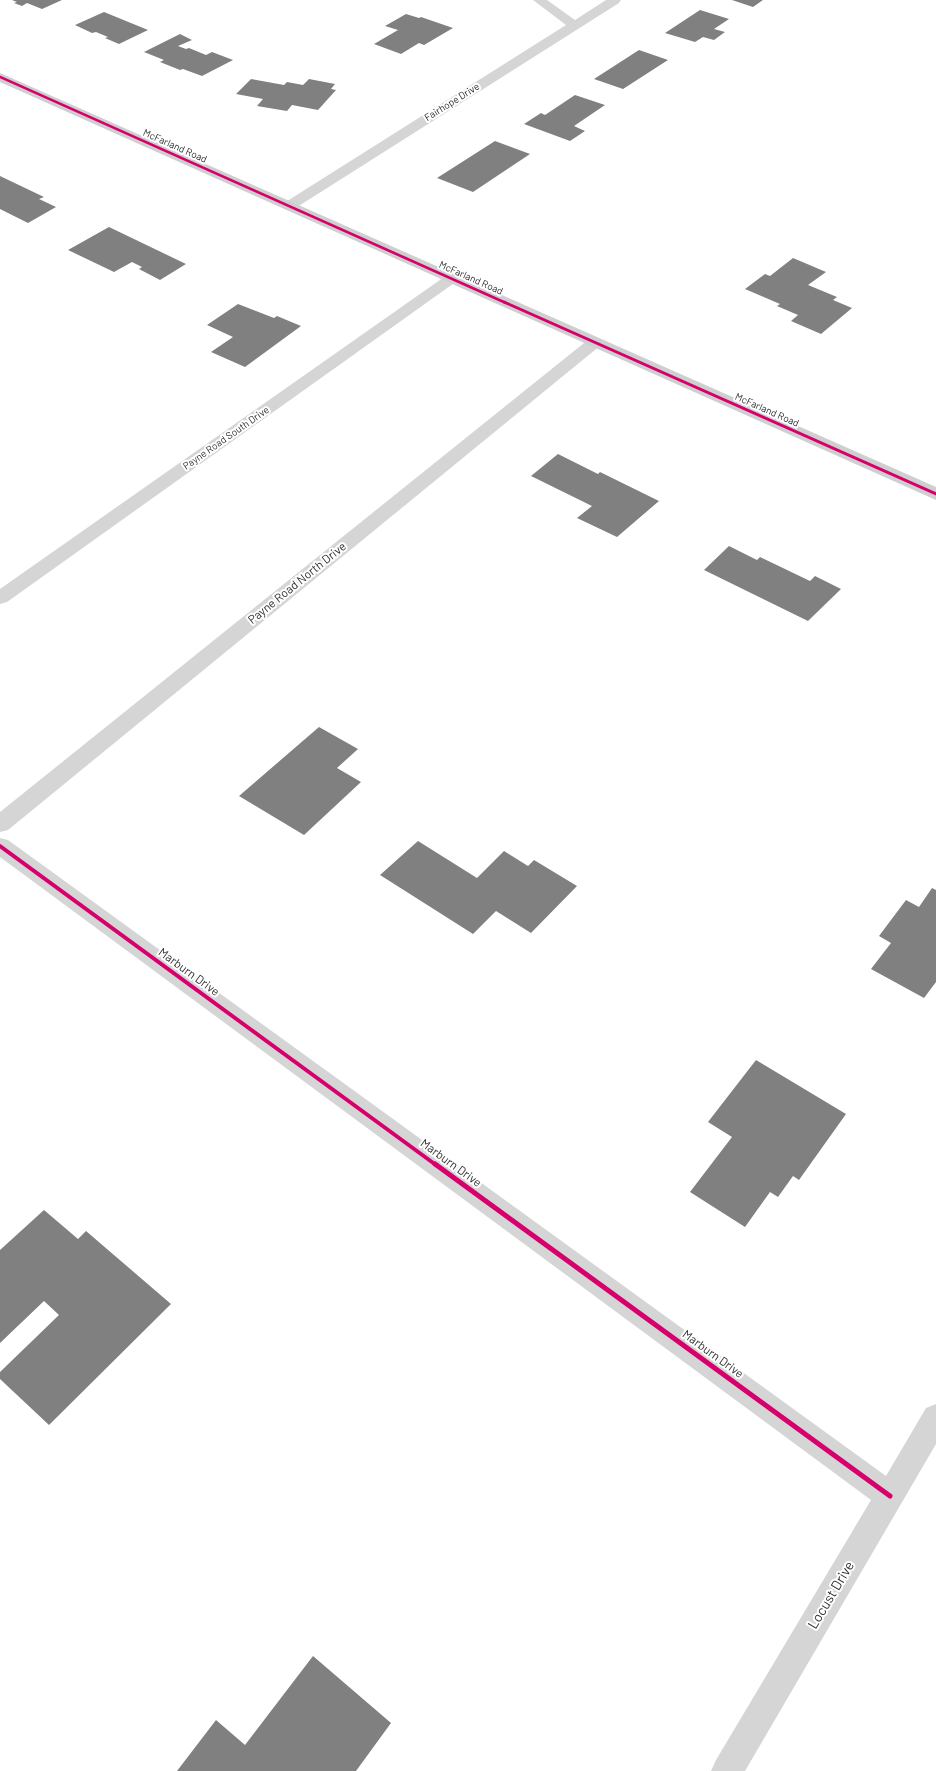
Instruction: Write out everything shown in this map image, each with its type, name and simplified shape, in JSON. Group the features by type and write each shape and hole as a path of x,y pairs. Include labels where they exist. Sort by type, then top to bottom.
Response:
{"street":[{"path":"539,0 574,25"},
{"name":"Fairhope Drive","path":"289,206 615,0"},
{"name":"McFarland Road","path":"0,77 936,494"},
{"name":"Payne Road South Drive","path":"0,598 452,278"},
{"name":"Payne Road North Drive","path":"0,824 595,342"},
{"name":"Marburn Drive","path":"0,846 890,1496"},
{"name":"Locust Drive","path":"727,1771 936,1418"}],"building":[{"path":"12,0 62,0 42,9 27,3 22,6 14,3 17,2"},
{"path":"732,0 763,0 753,7"},
{"path":"700,10 729,19 714,29 725,32 714,40 703,37 695,42 665,33"},
{"path":"104,12 148,30 119,44 105,38 108,37 96,32 92,33 75,25"},
{"path":"406,14 419,18 421,17 453,28 424,45 419,43 401,54 374,44 398,30 385,26"},
{"path":"180,34 192,40 178,46 186,49 189,48 206,55 212,52 233,60 202,76 183,69 180,70 160,62 164,60 144,52"},
{"path":"639,50 668,60 623,89 594,79"},
{"path":"251,79 284,85 287,82 303,85 309,79 335,84 331,89 336,90 318,110 292,105 287,111 257,106 263,99 236,94"},
{"path":"575,95 605,105 574,126 585,131 570,141 524,124 541,113 545,115"},
{"path":"495,141 530,154 473,192 437,178"},
{"path":"0,176 44,197 39,199 56,207 28,223 0,209"},
{"path":"109,227 186,264 160,280 139,269 142,267 132,262 114,272 68,250"},
{"path":"793,258 826,272 808,285 837,297 833,300 852,308 821,334 791,321 798,315 777,306 780,304 745,289 765,274 770,276"},
{"path":"238,304 274,318 277,316 301,326 245,367 211,352 233,337 207,325"},
{"path":"558,454 598,474 600,472 659,501 617,537 577,518 592,506 531,476"},
{"path":"729,546 757,560 760,557 810,581 815,576 841,589 808,621 704,570"},
{"path":"319,727 358,749 337,768 361,782 304,835 239,796"},
{"path":"418,841 477,878 504,851 528,866 534,860 577,886 531,933 496,911 473,934 380,875"},
{"path":"932,888 936,890 936,982 924,998 871,969 891,943 879,936 906,900 919,907"},
{"path":"756,1060 846,1114 799,1180 793,1176 778,1197 770,1192 745,1227 690,1192 732,1137 708,1122"},
{"path":"44,1210 78,1239 86,1231 171,1304 49,1425 0,1379 0,1372 59,1315 44,1301 0,1343 0,1250"},
{"path":"313,1656 391,1723 356,1771 177,1771 216,1720 245,1745"}],"cycle path":[{"path":"0,77 936,494"},
{"path":"0,846 890,1496"}]}
